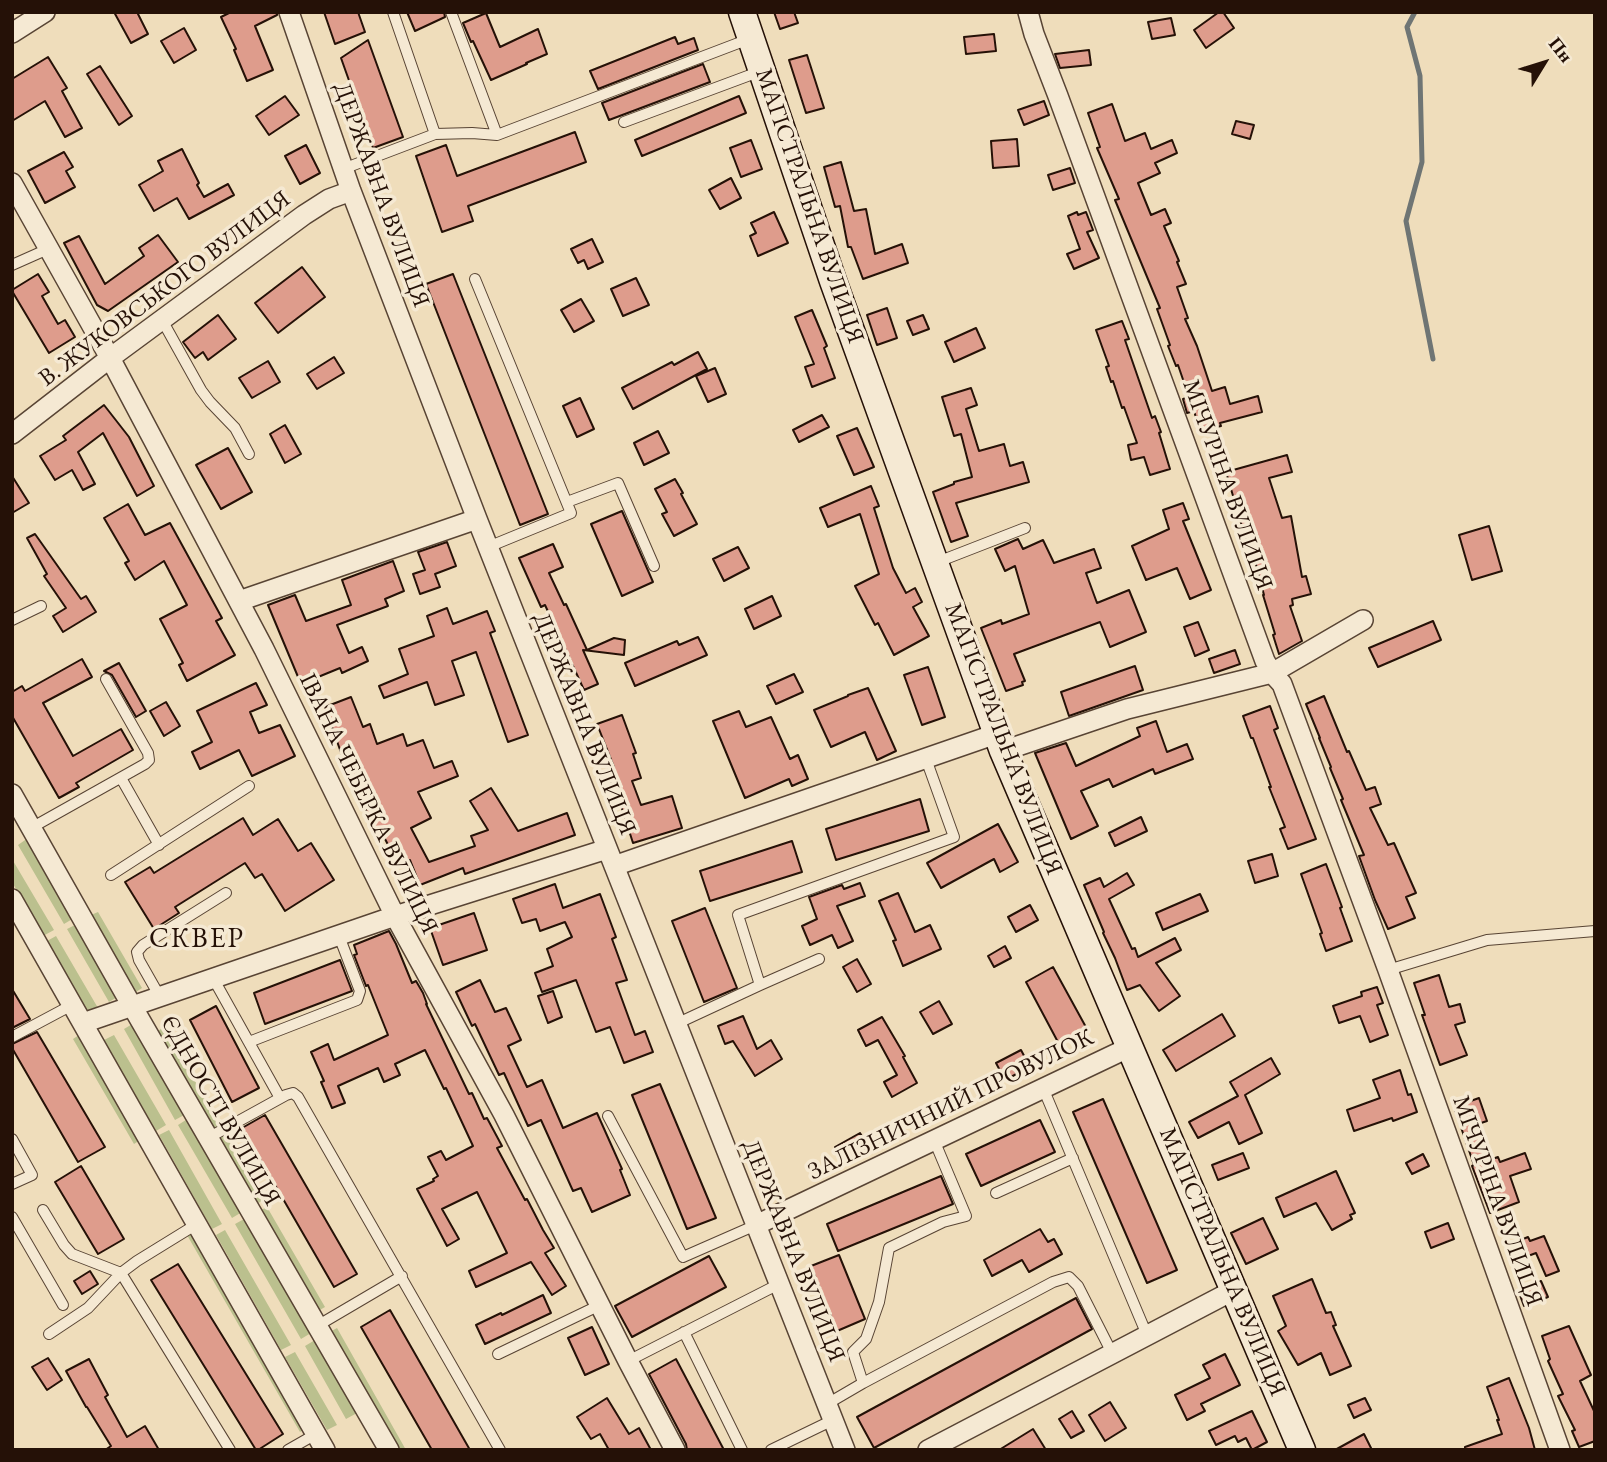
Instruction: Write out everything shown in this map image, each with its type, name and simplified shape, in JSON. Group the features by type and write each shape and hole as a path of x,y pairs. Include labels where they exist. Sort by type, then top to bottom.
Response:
{"main road":[{"name":"МАГІСТРАЛЬНА ВУЛИЦЯ","path":"742,12 833,281 1000,742 1302,1450"}],"street":[{"path":"12,33 45,12"},
{"name":"ДЕРЖАВНА ВУЛИЦЯ","path":"289,12 351,191 477,519 845,1450"},
{"name":"МІЧУРІНА ВУЛИЦЯ","path":"1028,12 1260,648 1272,673 1282,684 1388,970 1560,1450"},
{"name":"ІВАНА ЧЕБЕРКА ВУЛИЦЯ","path":"12,183 110,358 239,601 395,916 504,1115 674,1450"},
{"name":"В. ЖУКОВСЬКОГО ВУЛИЦЯ","path":"12,433 321,204 351,191"},
{"path":"239,601 477,519"},
{"path":"83,1023 395,916 611,857 926,758 1000,742 1272,673 1363,621"},
{"name":"ЄДНОСТІ ВУЛИЦЯ","path":"12,794 389,1450"},
{"path":"12,899 321,1442"},
{"name":"ЗАЛІЗНИЧНИЙ ПРОВУЛОК","path":"756,1225 1129,1047"},
{"path":"928,1450 1234,1290"}],"lane":[{"path":"393,12 435,134"},
{"path":"451,12 496,135"},
{"path":"343,169 435,134 496,135 751,38"},
{"path":"624,122 762,71"},
{"path":"12,265 48,249"},
{"path":"475,279 571,513 488,547"},
{"path":"162,320 201,390 235,428 249,454"},
{"path":"566,502 618,483 654,566"},
{"path":"935,564 1025,528"},
{"path":"12,620 41,606"},
{"path":"32,828 149,760 106,678"},
{"path":"760,985 738,915 954,838 926,758"},
{"path":"121,778 159,845"},
{"path":"111,875 249,786"},
{"path":"160,997 139,960 137,951 226,893"},
{"path":"1388,970 1487,940 1595,931"},
{"path":"249,1042 357,1000 360,990 338,936"},
{"path":"676,1024 819,959"},
{"path":"214,978 280,1098"},
{"path":"12,1037 72,1005"},
{"path":"1043,1088 1147,1335"},
{"path":"208,1138 280,1098 293,1093 300,1100 500,1450"},
{"path":"608,1116 682,1257 756,1225"},
{"path":"12,1139 32,1175 12,1184"},
{"path":"863,1383 853,1352 866,1339 875,1315 889,1248 943,1222 967,1216 934,1140"},
{"path":"996,1193 1073,1158"},
{"path":"43,1210 72,1254 121,1273 230,1450"},
{"path":"12,1217 64,1305"},
{"path":"48,1334 88,1308 136,1261 197,1224"},
{"path":"317,1326 401,1276"},
{"path":"771,1450 830,1412 863,1383 1053,1282 1069,1277 1079,1286 1112,1353"},
{"path":"628,1361 779,1284"},
{"path":"498,1354 600,1305"},
{"path":"684,1332 742,1450"},
{"path":"288,1450 321,1442"}],"green space":[{"path":"28,838 74,918 64,924 18,845"},
{"path":"12,859 54,930 43,936 12,882"},
{"path":"98,912 142,988 136,992 91,915"},
{"path":"77,924 119,996 109,1002 67,929"},
{"path":"56,936 98,1008 88,1013 47,941"},
{"path":"134,1023 186,1114 175,1120 124,1029"},
{"path":"164,1027 263,1200 257,1204 158,1031"},
{"path":"79,1035 140,1140 134,1144 73,1039"},
{"path":"114,1035 166,1125 156,1131 104,1040"},
{"path":"189,1118 242,1212 232,1218 178,1125"},
{"path":"169,1130 222,1224 212,1229 159,1135"},
{"path":"267,1207 325,1307 318,1311 261,1210"},
{"path":"246,1218 311,1333 301,1339 235,1224"},
{"path":"225,1230 291,1345 281,1350 216,1235"},
{"path":"193,1232 306,1428 300,1432 187,1235"},
{"path":"337,1328 406,1450 398,1450 330,1332"},
{"path":"315,1340 357,1413 346,1419 305,1346"},
{"path":"295,1352 337,1425 327,1430 285,1357"}],"building":[{"path":"114,12 137,12 148,34 131,43"},
{"path":"231,12 277,12 277,15 255,26 273,70 247,81 221,17"},
{"path":"324,12 358,12 365,32 335,44"},
{"path":"407,12 444,12 445,17 415,31"},
{"path":"774,12 794,12 798,23 780,29"},
{"path":"1219,12 1223,12 1234,28 1206,48 1194,30"},
{"path":"486,13 500,47 538,29 547,54 491,80 463,23"},
{"path":"1171,18 1175,35 1152,39 1148,22"},
{"path":"184,28 196,50 174,63 161,41"},
{"path":"994,34 996,51 966,54 964,37"},
{"path":"675,37 678,44 694,38 698,50 598,89 590,71"},
{"path":"368,40 403,137 373,148 341,58"},
{"path":"1089,50 1091,65 1060,68 1055,54"},
{"path":"807,55 824,108 806,113 789,60"},
{"path":"48,57 67,88 62,91 82,128 65,137 45,101 12,121 12,79"},
{"path":"703,64 710,82 609,120 602,103"},
{"path":"100,66 132,116 119,125 87,74"},
{"path":"285,96 299,115 269,135 256,116"},
{"path":"739,96 746,113 642,156 635,140"},
{"path":"1044,101 1049,115 1024,125 1018,110"},
{"path":"1112,104 1125,141 1145,133 1151,149 1172,140 1177,153 1155,163 1160,173 1138,183 1151,215 1165,209 1171,223 1164,226 1186,284 1177,287 1188,318 1185,319 1212,391 1225,387 1230,404 1258,396 1262,412 1200,431 1194,411 1187,413 1183,399 1189,397 1168,346 1170,345 1157,309 1160,308 1115,200 1119,199 1097,148 1100,147 1088,113"},
{"path":"1236,121 1254,125 1250,139 1232,134"},
{"path":"575,132 586,162 468,206 473,221 442,232 416,156 446,145 457,176"},
{"path":"1017,139 1019,166 993,168 991,141"},
{"path":"751,140 762,169 741,177 730,148"},
{"path":"306,145 320,173 300,184 285,156"},
{"path":"182,149 204,197 228,184 234,195 189,219 177,198 154,211 139,185 163,171 158,161"},
{"path":"64,152 73,167 66,171 75,187 45,203 28,171"},
{"path":"841,162 854,211 866,209 875,254 902,244 908,263 863,279 851,247 848,247 840,206 835,207 824,167"},
{"path":"1070,168 1075,183 1053,190 1048,175"},
{"path":"731,178 741,198 720,209 709,190"},
{"path":"774,212 788,243 758,256 750,236 756,233 751,223"},
{"path":"1077,212 1078,215 1086,212 1093,230 1087,232 1099,258 1074,269 1067,254 1080,249 1068,216"},
{"path":"158,235 178,262 108,311 97,305 64,243 79,236 105,284 144,256 139,248"},
{"path":"592,239 603,262 588,269 584,260 578,263 571,249"},
{"path":"302,267 325,297 278,333 255,303"},
{"path":"38,274 49,292 42,296 58,324 65,320 75,337 49,353 12,291"},
{"path":"453,274 548,514 520,525 426,284"},
{"path":"636,278 649,305 623,316 611,289"},
{"path":"581,299 594,321 574,332 561,310"},
{"path":"887,308 897,338 877,345 867,315"},
{"path":"812,310 827,346 824,348 835,378 812,387 805,367 814,364 795,317"},
{"path":"218,315 236,339 208,360 203,352 195,358 183,342"},
{"path":"923,315 929,329 913,335 907,321"},
{"path":"1122,321 1129,339 1125,340 1152,418 1155,416 1161,432 1159,433 1170,469 1150,475 1144,457 1131,460 1128,445 1137,443 1113,381 1111,382 1106,367 1109,366 1096,330"},
{"path":"976,328 985,348 954,362 945,342"},
{"path":"698,352 707,369 633,409 622,388"},
{"path":"334,357 344,373 317,389 307,374"},
{"path":"268,361 280,382 252,398 239,378"},
{"path":"715,368 726,394 708,402 696,376"},
{"path":"971,388 977,405 966,409 979,451 1004,444 1010,466 1023,462 1029,482 956,503 968,536 951,542 933,492 972,477 961,434 954,436 942,397"},
{"path":"580,398 594,429 577,437 563,406"},
{"path":"104,405 129,437 154,486 137,496 103,433 78,452 95,484 83,490 72,470 55,480 40,456 66,440 63,436"},
{"path":"822,415 829,427 799,442 793,430"},
{"path":"285,425 301,454 285,463 270,434"},
{"path":"857,428 874,467 854,475 837,436"},
{"path":"658,431 669,453 644,465 634,443"},
{"path":"228,448 252,492 221,509 196,465"},
{"path":"1287,455 1292,472 1269,478 1282,518 1291,516 1302,577 1306,576 1311,594 1292,599 1293,605 1290,606 1302,641 1279,654 1253,553 1226,472"},
{"path":"12,476 29,503 12,513"},
{"path":"675,479 697,524 674,536 662,514 667,512 655,489"},
{"path":"871,486 879,506 874,508 893,568 906,593 915,588 922,602 913,607 929,636 894,655 855,586 879,574 860,514 828,527 820,508"},
{"path":"1183,503 1189,519 1183,521 1211,590 1190,599 1177,568 1146,580 1132,546 1169,529 1163,510"},
{"path":"128,504 145,535 170,523 222,618 216,621 235,655 187,681 179,665 183,663 160,619 187,605 164,561 135,580 125,563 129,561 104,518"},
{"path":"622,511 653,582 622,596 591,524"},
{"path":"1489,526 1502,571 1472,580 1459,535"},
{"path":"35,534 81,599 86,596 96,612 63,632 53,616 66,608 44,576 47,574 27,538"},
{"path":"1018,539 1023,549 1043,540 1054,563 1094,549 1101,568 1086,573 1097,603 1129,590 1146,632 1110,647 1100,622 1014,654 1025,681 1022,682 1023,685 1006,691 981,628 1029,614 1015,566 1005,571 995,549"},
{"path":"447,542 456,566 435,574 440,587 420,594 413,574 425,570 418,552"},
{"path":"553,544 563,567 549,573 587,650 614,638 625,640 624,655 583,650 598,684 584,690 545,605 541,607 519,558"},
{"path":"738,547 749,568 724,581 713,559"},
{"path":"393,561 404,591 385,599 388,606 337,625 349,653 362,647 368,661 342,673 340,668 301,684 268,605 295,595 306,621 351,605 342,580"},
{"path":"772,596 781,616 754,629 745,609"},
{"path":"447,608 453,624 487,611 495,631 490,633 528,735 508,742 476,652 452,661 464,695 435,705 427,682 384,698 379,686 408,674 399,649 434,636 427,616"},
{"path":"1433,621 1441,640 1378,667 1369,648"},
{"path":"1198,622 1209,650 1195,656 1184,627"},
{"path":"698,637 707,655 635,686 625,663 677,641 679,645"},
{"path":"1235,650 1240,664 1214,673 1209,659"},
{"path":"82,659 92,677 43,703 73,756 121,729 133,750 76,783 79,787 59,798 12,716 12,692 22,686 25,691"},
{"path":"119,663 146,711 136,717 112,675 104,671"},
{"path":"1135,666 1143,690 1069,716 1061,692"},
{"path":"928,667 945,717 922,725 904,675"},
{"path":"794,674 803,692 776,704 767,686"},
{"path":"256,683 267,705 250,712 259,733 280,725 295,756 252,776 239,750 200,769 192,752 212,742 197,711"},
{"path":"868,688 896,751 877,760 865,732 831,747 814,710"},
{"path":"1324,696 1366,790 1375,787 1381,804 1370,808 1388,845 1394,843 1416,893 1406,897 1415,918 1388,929 1359,856 1364,855 1306,704"},
{"path":"351,697 363,727 370,724 377,744 403,734 407,746 423,740 434,768 452,761 458,776 418,792 431,818 411,828 429,862 475,846 471,836 488,830 470,801 491,788 518,831 567,813 575,835 465,874 463,868 420,885 410,860 399,866 384,837 380,839 344,765 325,707"},
{"path":"166,702 180,726 164,736 150,711"},
{"path":"1270,706 1278,728 1274,730 1316,839 1288,849 1280,829 1285,827 1243,716"},
{"path":"739,711 746,727 771,717 790,759 798,755 808,779 792,786 789,779 745,798 713,721"},
{"path":"622,715 636,753 633,754 641,778 632,781 641,805 672,796 682,828 633,843 607,770 614,767 597,724"},
{"path":"1156,721 1167,752 1187,744 1193,759 1155,774 1153,769 1113,787 1109,779 1081,791 1098,826 1071,839 1035,753 1066,743 1076,766 1140,736 1137,728"},
{"path":"920,799 929,831 836,860 826,829"},
{"path":"1141,817 1147,831 1115,846 1109,833"},
{"path":"243,818 253,835 278,819 298,851 311,843 334,880 285,911 262,874 255,878 245,863 175,907 179,913 154,929 125,882 150,867 154,873"},
{"path":"998,824 1018,862 1000,872 994,859 941,888 927,863"},
{"path":"792,841 802,872 710,901 700,871"},
{"path":"1272,854 1278,876 1255,883 1248,861"},
{"path":"1326,864 1352,941 1326,951 1301,874"},
{"path":"1127,873 1134,885 1109,899 1132,949 1135,948 1138,957 1175,938 1181,950 1156,963 1180,996 1159,1011 1140,985 1127,990 1084,885 1100,878 1104,887"},
{"path":"860,883 865,896 837,906 853,941 838,948 832,935 810,945 802,926 817,919 809,897 842,885 844,889"},
{"path":"555,884 563,908 600,894 616,937 612,939 627,980 616,983 635,1035 645,1031 653,1052 624,1063 610,1027 596,1032 576,980 542,992 535,973 553,966 547,949 572,937 565,922 540,931 536,919 522,923 513,899"},
{"path":"898,893 915,932 930,925 941,949 903,966 893,941 896,940 879,901"},
{"path":"1200,894 1208,911 1163,930 1156,913"},
{"path":"1030,905 1038,920 1016,932 1008,917"},
{"path":"705,908 737,988 704,1002 672,921"},
{"path":"474,913 487,950 443,965 430,928"},
{"path":"389,931 412,983 416,981 423,993 469,1094 472,1093 484,1119 487,1118 502,1146 497,1148 554,1248 545,1253 566,1286 552,1295 531,1262 476,1287 469,1271 507,1253 477,1192 442,1209 459,1239 447,1246 417,1189 434,1181 438,1176 428,1157 441,1151 446,1160 473,1146 425,1050 395,1064 400,1075 384,1082 378,1068 338,1086 345,1103 332,1108 311,1052 328,1044 334,1060 388,1035 354,955 357,954 354,945"},
{"path":"1005,946 1011,958 994,967 988,956"},
{"path":"857,959 871,984 857,992 843,967"},
{"path":"340,960 352,991 265,1024 254,993"},
{"path":"1053,967 1087,1029 1059,1044 1026,982"},
{"path":"1439,975 1449,1007 1460,1004 1465,1022 1455,1025 1467,1055 1440,1065 1414,983"},
{"path":"480,980 495,1012 506,1008 521,1040 508,1046 527,1087 542,1080 563,1128 597,1113 622,1169 620,1170 630,1195 592,1212 581,1188 573,1191 541,1120 528,1126 504,1073 499,1075 475,1024 472,1026 456,992"},
{"path":"1377,987 1383,1003 1377,1005 1388,1035 1370,1042 1360,1016 1339,1023 1333,1006 1362,996 1361,992"},
{"path":"12,989 30,1019 12,1028"},
{"path":"553,991 562,1017 548,1023 538,996"},
{"path":"939,1001 952,1024 933,1034 920,1012"},
{"path":"216,1006 259,1088 232,1102 190,1020"},
{"path":"1222,1014 1235,1036 1176,1071 1163,1050"},
{"path":"743,1016 757,1049 771,1040 782,1059 755,1076 733,1041 725,1044 718,1026"},
{"path":"882,1017 917,1083 892,1097 884,1082 897,1075 878,1040 866,1046 858,1030"},
{"path":"37,1032 105,1147 78,1162 12,1048 12,1044"},
{"path":"1021,1050 1030,1067 1005,1080 996,1063"},
{"path":"1271,1058 1280,1074 1245,1095 1262,1133 1239,1144 1229,1122 1198,1138 1189,1122 1238,1096 1230,1082"},
{"path":"1400,1070 1417,1112 1354,1131 1347,1110 1380,1098 1373,1080"},
{"path":"660,1084 716,1218 687,1229 632,1095"},
{"path":"1479,1098 1487,1121 1478,1124 1492,1159 1498,1157 1500,1162 1525,1153 1531,1169 1510,1176 1519,1202 1490,1213 1454,1107"},
{"path":"1103,1099 1177,1270 1147,1283 1073,1112"},
{"path":"265,1115 357,1274 334,1287 242,1128"},
{"path":"1040,1120 1055,1152 981,1186 966,1154"},
{"path":"860,1133 869,1148 843,1162 835,1147"},
{"path":"1243,1153 1249,1168 1218,1180 1212,1165"},
{"path":"1423,1154 1429,1166 1412,1174 1406,1163"},
{"path":"81,1166 124,1239 98,1254 55,1182"},
{"path":"1336,1171 1355,1213 1350,1215 1352,1219 1332,1230 1316,1203 1284,1217 1276,1198"},
{"path":"941,1176 953,1204 838,1251 827,1224"},
{"path":"1263,1218 1278,1249 1246,1264 1231,1233"},
{"path":"1448,1223 1454,1239 1431,1248 1425,1232"},
{"path":"1040,1229 1048,1242 1054,1239 1062,1254 1029,1272 1022,1260 992,1276 984,1260"},
{"path":"1544,1236 1559,1271 1546,1276 1536,1253 1512,1262 1506,1246 1528,1237 1530,1241"},
{"path":"839,1255 865,1319 837,1331 811,1266"},
{"path":"709,1256 726,1287 632,1337 615,1306"},
{"path":"178,1264 283,1434 258,1450 151,1280"},
{"path":"90,1271 98,1284 82,1294 74,1281"},
{"path":"1312,1279 1326,1313 1331,1312 1336,1325 1333,1326 1351,1366 1330,1375 1321,1353 1298,1365 1278,1331 1286,1326 1273,1296"},
{"path":"1541,1281 1548,1297 1524,1306 1518,1290"},
{"path":"543,1295 551,1313 485,1344 476,1325"},
{"path":"1076,1298 1092,1329 874,1448 857,1417"},
{"path":"390,1310 470,1450 432,1450 361,1327"},
{"path":"1569,1326 1591,1375 1580,1381 1595,1413 1595,1441 1579,1447 1572,1431 1575,1430 1558,1396 1563,1394 1548,1361 1550,1359 1542,1336"},
{"path":"592,1327 609,1364 585,1375 568,1338"},
{"path":"1225,1354 1240,1385 1201,1404 1205,1411 1187,1420 1175,1395 1210,1378 1203,1365"},
{"path":"48,1358 62,1380 47,1390 32,1367"},
{"path":"89,1359 108,1395 105,1397 127,1437 145,1426 159,1450 105,1450 111,1446 66,1371"},
{"path":"676,1359 724,1450 687,1450 649,1374"},
{"path":"1509,1378 1535,1450 1465,1450 1465,1447 1502,1434 1487,1387"},
{"path":"607,1398 629,1434 639,1428 651,1450 609,1450 600,1434 591,1439 577,1417"},
{"path":"1365,1398 1371,1410 1354,1418 1348,1405"},
{"path":"1110,1402 1126,1428 1105,1441 1089,1415"},
{"path":"1072,1411 1084,1431 1071,1438 1059,1419"},
{"path":"1252,1411 1267,1442 1252,1450 1246,1438 1238,1442 1235,1436 1216,1445 1209,1431"},
{"path":"1033,1429 1046,1450 999,1450"},
{"path":"1364,1434 1372,1450 1335,1450"}],"waterway":[{"path":"1415,12 1407,27 1420,76 1422,162 1406,221 1433,359"}],"district":[{"name":"СКВЕР","path":"197,939"}]}
